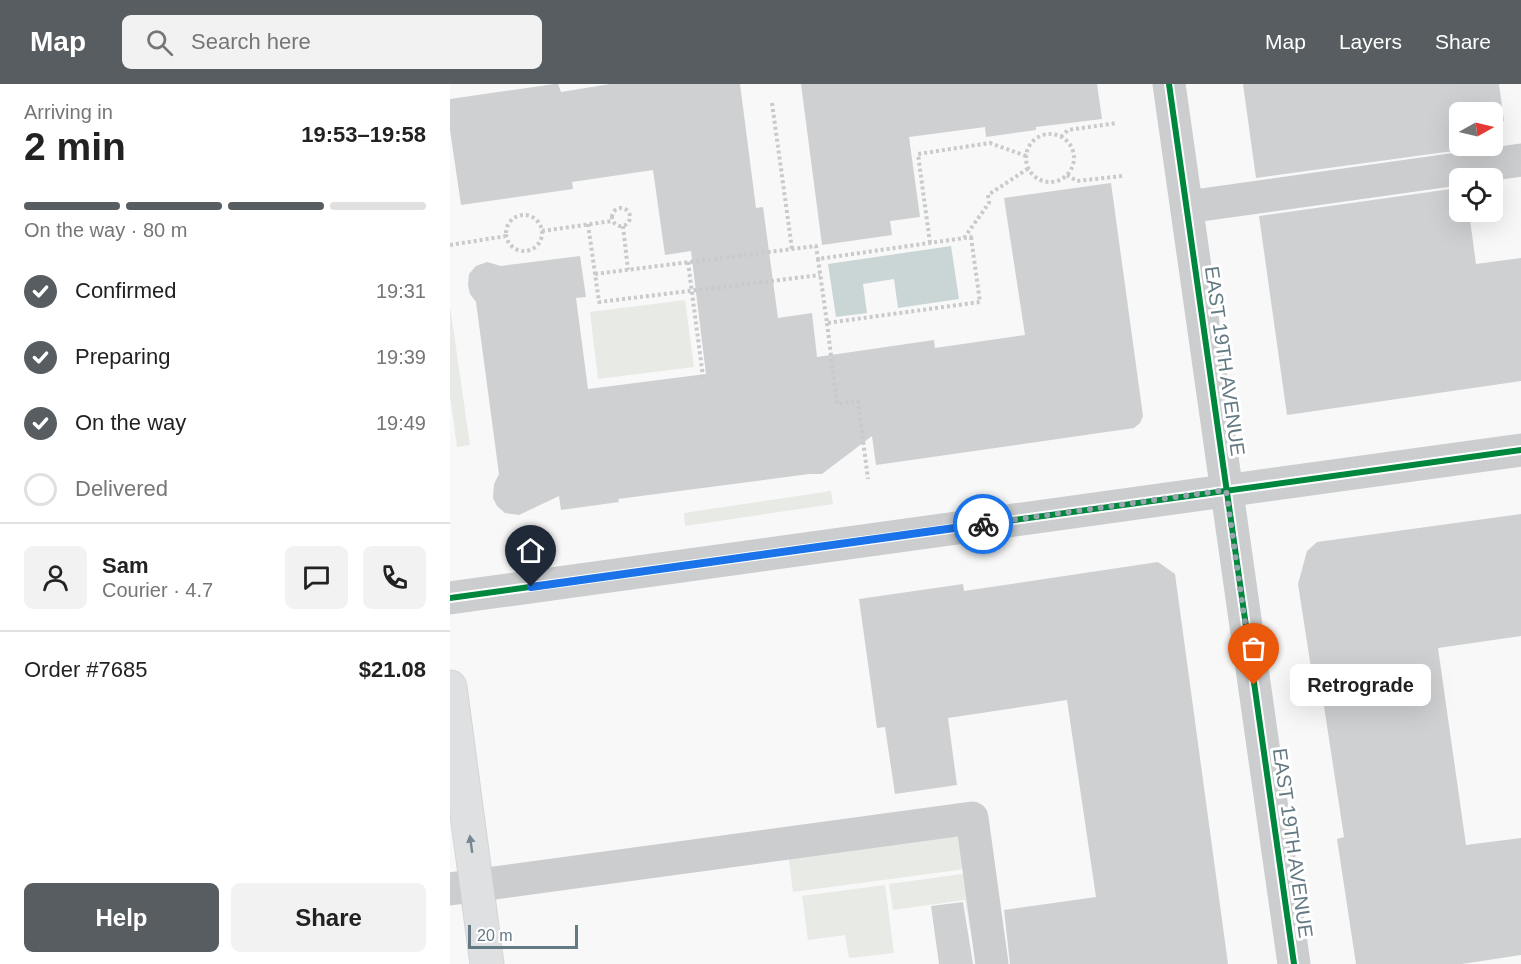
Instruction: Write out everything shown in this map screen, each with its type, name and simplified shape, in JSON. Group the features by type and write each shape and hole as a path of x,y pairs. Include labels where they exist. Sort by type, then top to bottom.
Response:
{"main road":[{"path":"450,687 463,887 487,964"}],"street":[{"name":"EAST 19TH AVENUE","path":"1169,84 1294,964"},
{"path":"1187,207 1521,160"},
{"path":"450,598 1521,450"},
{"path":"463,887 972,818 992,964"}],"path":[{"path":"772,103 792,249"},
{"path":"1061,136 1068,130 1117,123"},
{"path":"1046,135 1061,136 1073,149 1075,157 1067,175 1056,182 1049,183 1035,177 1029,168 1026,156 1032,142 1046,135"},
{"path":"930,243 918,154 990,143 1026,156"},
{"path":"964,238 989,203 988,195 1029,168"},
{"path":"1067,175 1077,182 1122,176"},
{"path":"542,231 612,221 618,226 623,226 627,225 630,220 628,212 620,208 614,211 612,221"},
{"path":"521,215 527,215 537,221 542,231 534,247 523,250 512,246 506,236 511,220 521,215"},
{"path":"588,224 599,302 820,275"},
{"path":"623,226 628,270"},
{"path":"450,245 506,236"},
{"path":"818,259 971,237 980,302 827,323"},
{"path":"595,274 816,246 837,404 858,401 868,479"},
{"path":"688,262 703,377"}],"shaded area":[{"path":"951,246 959,299 898,308 894,279 863,284 867,313 836,317 828,264"},
{"path":"685,300 694,367 598,379 590,312"},
{"path":"450,306 470,445 457,447 450,396"},
{"path":"831,491 833,504 685,526 684,513"},
{"path":"968,828 973,868 793,892 788,852"},
{"path":"969,873 977,928 970,929 965,900 893,910 889,884"},
{"path":"885,885 894,953 849,958 845,935 808,940 802,896"}],"building":[{"path":"558,84 561,92 610,84 740,84 756,208 763,207 778,318 812,313 817,357 934,340 935,348 1025,335 1004,198 1111,183 1143,416 1140,423 1134,428 876,465 872,436 822,474 618,499 619,502 561,510 559,496 519,515 505,513 497,506 493,498 494,484 499,474 476,302 470,294 468,285 469,274 476,266 487,262 501,266 580,256 586,297 576,298 588,389 706,374 691,251 665,255 653,170 572,182 573,189 461,205 450,130 450,99"},
{"path":"801,84 1097,84 1102,119 1036,127 1036,130 986,137 985,127 909,137 920,217 890,221 892,235 822,245"},
{"path":"1243,84 1499,84 1501,102 1449,102 1449,152 1256,178"},
{"path":"1449,189 1449,222 1470,222 1476,264 1521,258 1521,381 1287,415 1259,216"},
{"path":"1521,514 1521,636 1438,648 1466,845 1521,838 1521,955 1462,964 1356,964 1337,839 1344,837 1320,680 1313,681 1298,584 1307,551 1317,542"},
{"path":"1158,562 1175,574 1228,964 1010,964 1004,910 1096,897 1067,700 948,718 957,785 895,794 885,727 877,728 859,599 963,584 964,591"},
{"path":"963,902 973,964 939,964 931,906"}],"cycle path":[{"path":"1169,84 1294,964"},
{"path":"450,598 1521,450"}],"way so far":[{"path":"983,524 1226,490 1254,685"}],"place":[{"name":"Retrograde","path":"1254,685"}],"route":[{"path":"531,587 983,524"}]}
